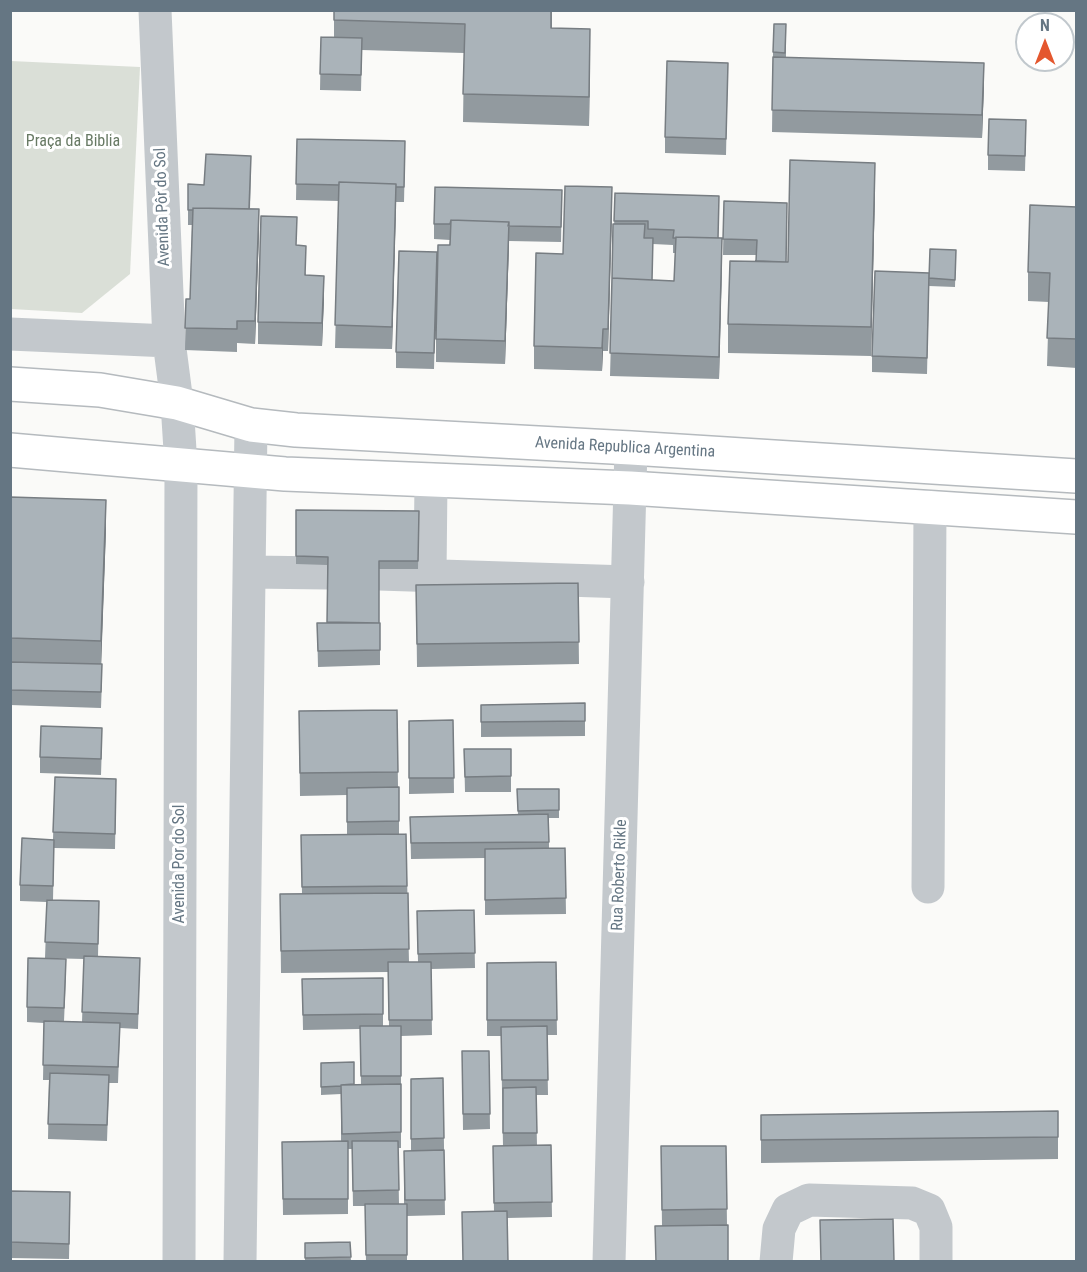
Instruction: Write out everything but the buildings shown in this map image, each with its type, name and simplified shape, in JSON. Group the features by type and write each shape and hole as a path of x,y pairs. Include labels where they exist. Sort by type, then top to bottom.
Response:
{"main road":[{"name":"Avenida Republica Argentina","path":"10,384 100,390 177,403 251,425 296,430 1077,476"},
{"path":"10,450 252,471 630,488 1077,517"}],"street":[{"name":"Avenida Pôr do Sol","path":"155,10 169,341 177,403"},
{"path":"10,334 169,341"},
{"name":"Avenida Por do Sol","path":"177,403 181,466 179,1262"},
{"path":"240,1262 251,425"},
{"name":"Rua Roberto Rikle","path":"609,1262 631,448"},
{"path":"430,575 431,480"},
{"path":"928,887 930,507"},
{"path":"250,572 328,573"},
{"path":"380,574 628,582"},
{"path":"776,1262 779,1228 788,1210 809,1200 912,1203 929,1210 936,1227 936,1262"}],"green space":[{"name":"Praça da Biblia","path":"11,61 140,67 130,274 82,313 11,309"}]}
